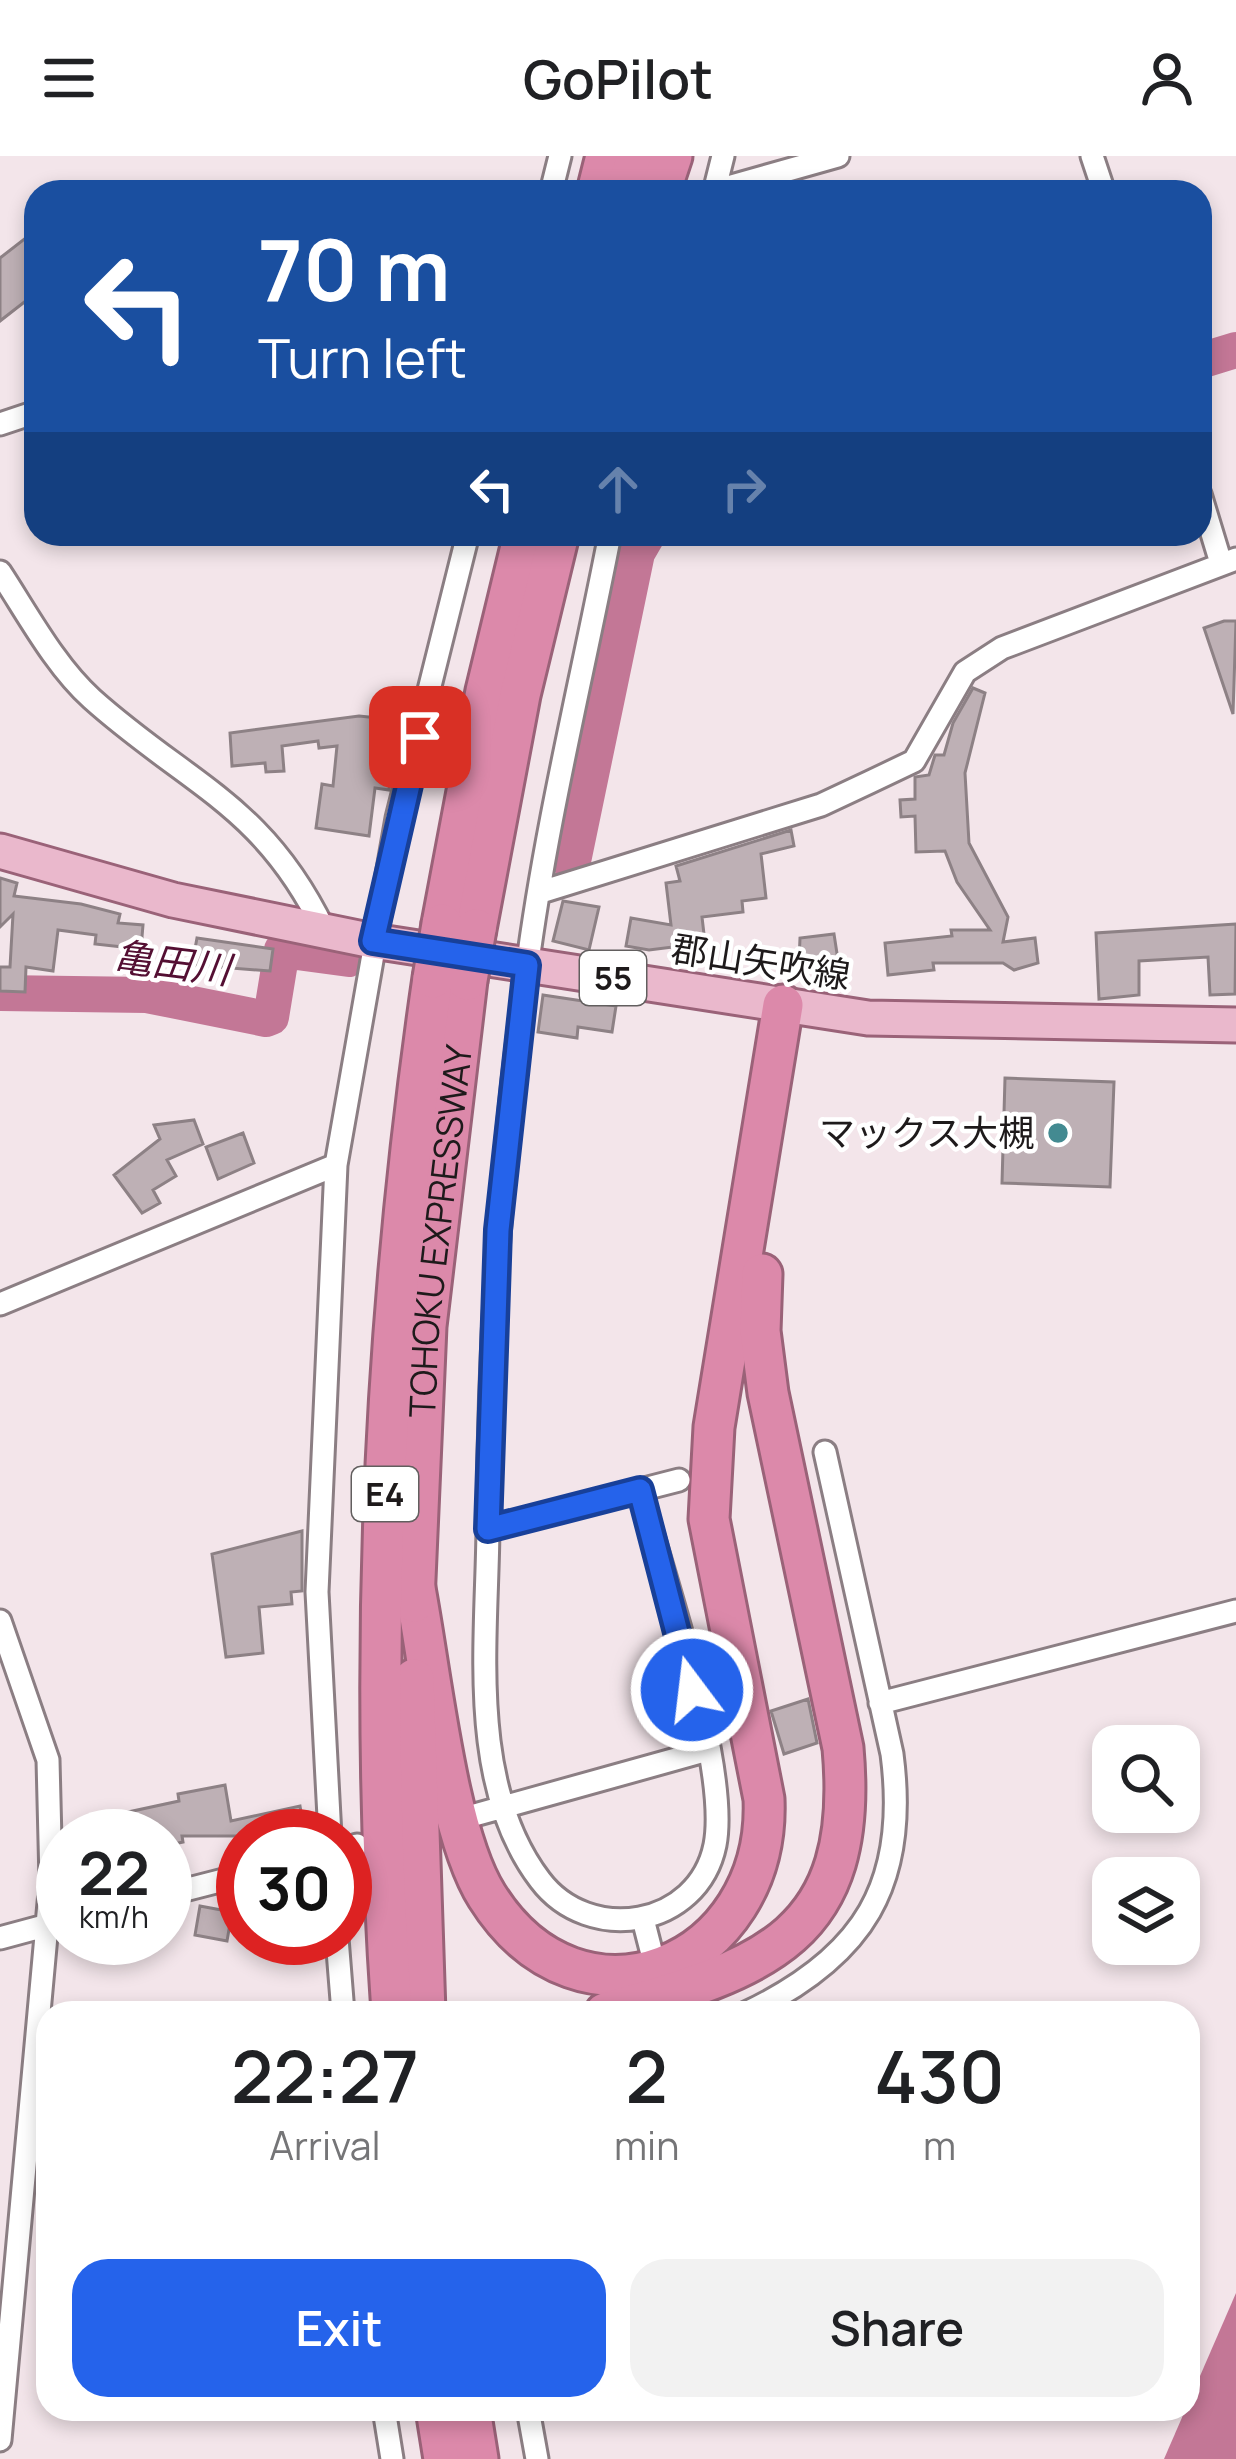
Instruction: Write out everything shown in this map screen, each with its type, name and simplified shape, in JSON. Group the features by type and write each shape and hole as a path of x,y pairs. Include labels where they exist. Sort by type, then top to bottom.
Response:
{"highway":[{"name":"TOHOKU EXPRESSWAY","path":"392,2001 380,1693 387,1447 402,1229 459,926 486,691 521,546"},
{"name":"TOHOKU EXPRESSWAY","path":"459,926 556,546"},
{"name":"TOHOKU EXPRESSWAY","path":"424,2001 413,1578 450,979"},
{"path":"413,1578 464,1838 485,1894 506,1923 558,1960 616,1976 662,1968 711,1941 750,1890 766,1832 764,1799 709,1519 714,1426 793,1006"},
{"path":"643,2001 727,1974 770,1953 800,1927 831,1884 845,1828 843,1748 760,1330 759,1290 793,1006"},
{"path":"438,2421 444,2459"},
{"path":"472,2421 478,2459"}],"main road":[{"name":"郡山矢吹線","path":"0,851 173,900 373,941 868,1018 1038,1025 1236,1025"}],"street":[{"path":"755,180 838,156"},
{"path":"541,892 821,805 914,761 965,672 1002,648 1110,603 1200,577 1228,561 1212,523"},
{"path":"329,1809 317,1592 336,1165 398,818 465,546"},
{"path":"608,546 527,965 498,1230 488,1529 488,1688 500,1809 514,1844 559,1899 598,1919 643,1919 672,1906 708,1868 717,1821 708,1750 640,1490"},
{"path":"0,572 88,696 224,797 269,840 302,883 324,930"},
{"path":"0,1304 336,1165"},
{"path":"767,2001 826,1967 865,1923 892,1862 898,1799 825,1452"},
{"path":"488,1529 679,1480"},
{"path":"880,1703 1236,1611"},
{"path":"0,1621 49,1760 50,1809"},
{"path":"471,1816 708,1750"},
{"path":"643,1919 653,1958"},
{"path":"0,1938 36,1928"},
{"path":"46,2001 50,1965"},
{"path":"340,1965 343,2001"},
{"path":"0,2440 36,2095"},
{"path":"385,2421 392,2459"},
{"path":"530,2421 537,2459"}],"shaded area":[{"path":"1236,2293 1236,2459 1164,2459 1180,2421 1200,2421 1200,2376"}],"building":[{"path":"24,239 24,302 0,321 0,258"},
{"path":"1236,621 1233,714 1204,628"},
{"path":"973,688 985,693 965,773 969,843 1008,917 1003,942 1035,938 1038,963 1014,970 1003,963 933,963 934,970 888,975 885,943 952,936 951,930 990,930 957,882 945,851 916,852 915,816 901,817 900,800 915,799 915,777 929,775 935,755 944,755 953,723"},
{"path":"359,716 398,720 389,790 375,788 369,836 316,828 322,784 333,786 337,746 319,748 318,741 282,746 284,771 266,772 265,763 232,766 230,733"},
{"path":"791,830 794,846 761,854 766,898 742,901 743,912 702,917 705,943 649,950 626,946 631,918 671,925 666,883 680,881 676,866"},
{"path":"0,878 17,883 14,896 81,904 120,914 118,923 143,925 141,949 95,944 96,935 58,930 53,971 26,967 25,992 0,991 0,967 10,967 13,914 0,927"},
{"path":"563,901 599,907 589,950 553,941"},
{"path":"1236,924 1235,994 1210,995 1208,957 1139,961 1139,995 1099,999 1096,933"},
{"path":"834,934 838,960 799,961 800,938"},
{"path":"197,938 273,949 270,971 192,965"},
{"path":"543,995 616,1006 612,1032 578,1027 577,1038 538,1032"},
{"name":"マックス大槻","path":"1005,1078 1114,1082 1110,1187 1002,1183"},
{"path":"194,1120 203,1144 167,1160 176,1176 153,1190 160,1203 142,1213 114,1175 160,1139 154,1125"},
{"path":"243,1133 254,1163 218,1179 206,1147"},
{"path":"302,1531 302,1591 291,1592 292,1604 259,1607 263,1653 226,1657 212,1554"},
{"path":"808,1699 817,1743 784,1754 771,1711"},
{"path":"225,1785 229,1809 216,1809 216,1836 192,1836 192,1809 142,1809 179,1801 178,1794"},
{"path":"200,1906 216,1909 216,1939 195,1935"}],"waterway":[{"name":"亀田川","path":"1212,357 1236,350"},
{"name":"亀田川","path":"572,866 641,546"},
{"name":"亀田川","path":"0,993 147,995 266,1019 271,1017 282,950 349,959"}],"place":[{"name":"マックス大槻","path":"1058,1133"}],"route":[{"path":"420,737 373,941 527,965 498,1230 488,1529 640,1490 692,1690"}]}
